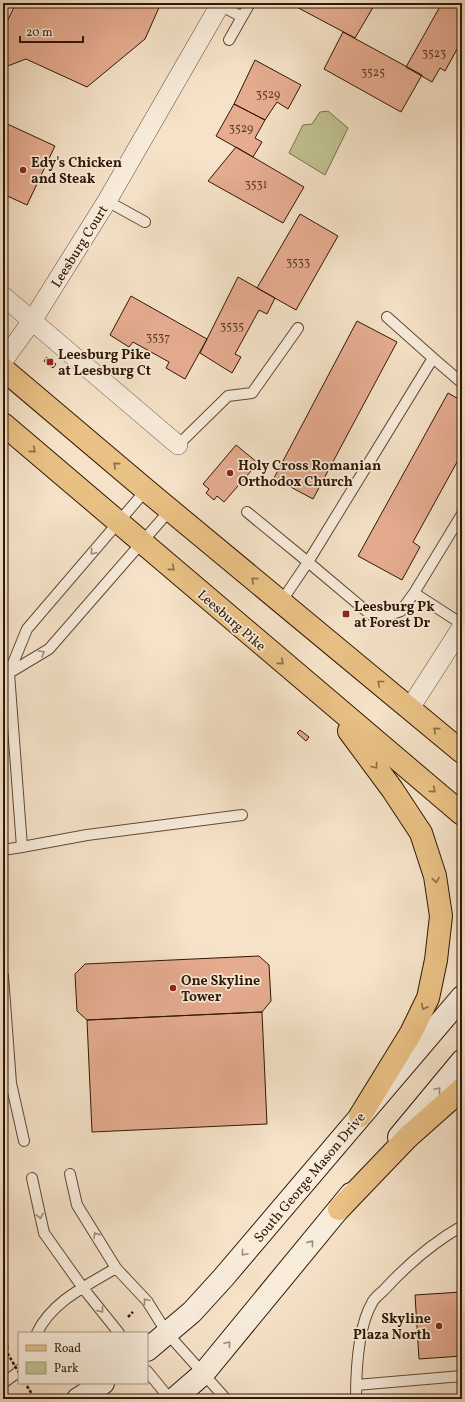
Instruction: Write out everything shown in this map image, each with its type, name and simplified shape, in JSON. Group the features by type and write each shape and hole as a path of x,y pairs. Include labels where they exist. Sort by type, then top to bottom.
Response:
{"main road":[{"path":"3,369 146,490 462,752"},
{"name":"Leesburg Pike","path":"3,424 305,683 462,814"},
{"path":"305,683 353,736 392,789 421,833 435,876 441,916 436,960 428,998 411,1033 360,1116"},
{"name":"South George Mason Drive","path":"148,1349 192,1312 213,1289 462,997"},
{"path":"174,1399 203,1374 462,1061"},
{"path":"338,1209 408,1137 462,1089"},
{"path":"78,1399 101,1384"}],"street":[{"name":"Leesburg Court","path":"3,361 32,321 107,201 221,4"},
{"path":"3,296 178,445"},
{"path":"410,708 462,627"}],"lane":[{"path":"229,40 250,3"},
{"path":"221,4 242,17"},
{"path":"107,201 145,222"},
{"path":"388,317 462,383"},
{"path":"178,445 228,396 252,393 298,328"},
{"path":"281,602 308,562 433,358"},
{"path":"22,847 6,671 27,629 146,490"},
{"path":"6,671 49,649 170,510"},
{"path":"247,512 370,615 386,616 401,611 462,514"},
{"path":"414,592 462,624"},
{"path":"3,850 87,835 242,815"},
{"path":"3,976 7,1083 24,1140"},
{"path":"70,1174 77,1205 116,1268 146,1300 168,1333 226,1399"},
{"path":"32,1178 44,1233 83,1288 118,1332"},
{"path":"356,1399 362,1329 372,1302 399,1274 449,1233 462,1226"},
{"path":"37,1332 42,1322 58,1306 83,1288 116,1268"},
{"path":"3,1383 18,1372"},
{"path":"148,1372 170,1399"},
{"path":"356,1385 462,1376"}],"path":[{"path":"128,1317 133,1312"},
{"path":"5,1349 18,1371"},
{"path":"26,1384 35,1399"}],"green space":[{"path":"328,111 348,128 325,175 289,153 303,125 312,124 320,112"}],"building":[{"path":"16,3 161,3 145,39 87,87 26,59 5,67 3,61 3,30"},
{"path":"289,3 373,3 375,4 355,38"},
{"path":"442,3 462,4 462,40 445,71 440,68 432,82 406,67"},
{"path":"343,32 422,75 401,112 324,69"},
{"path":"255,60 301,85 288,109 277,102 265,120 234,104"},
{"path":"234,104 265,120 255,138 262,142 253,157 216,136"},
{"name":"Edy's Chicken and Steak","path":"3,122 55,146 27,205 3,194"},
{"path":"236,147 304,187 283,223 208,181"},
{"path":"300,214 338,236 296,310 257,288"},
{"path":"238,277 275,298 267,314 259,310 235,354 241,357 232,373 200,353"},
{"path":"131,296 207,339 185,379 166,368 169,362 133,342 129,347 110,335"},
{"path":"357,321 397,342 313,499 274,478"},
{"path":"47,357 56,364 53,368 44,361"},
{"path":"448,393 462,401 462,453 413,542 420,547 402,580 358,556"},
{"name":"Holy Cross Romanian Orthodox Church","path":"236,445 258,463 224,502 217,496 214,500 206,493 209,489 203,484"},
{"path":"300,730 309,737 306,741 297,733"},
{"name":"One Skyline Tower","path":"259,956 269,965 271,1001 262,1012 87,1020 77,1011 75,974 85,964"},
{"path":"262,1012 267,1124 92,1132 87,1020"},
{"name":"Skyline Plaza North","path":"462,1292 462,1356 419,1359 415,1295"},
{"path":"3,1309 5,1310 8,1349 3,1349"}],"place":[{"name":"Edy's Chicken and Steak","path":"23,170"},
{"name":"Leesburg Pike at Leesburg Ct","path":"50,362"},
{"name":"Holy Cross Romanian Orthodox Church","path":"230,473"},
{"name":"Leesburg Pk at Forest Dr","path":"346,614"},
{"name":"One Skyline Tower","path":"173,988"},
{"name":"Skyline Plaza North","path":"439,1326"}]}
